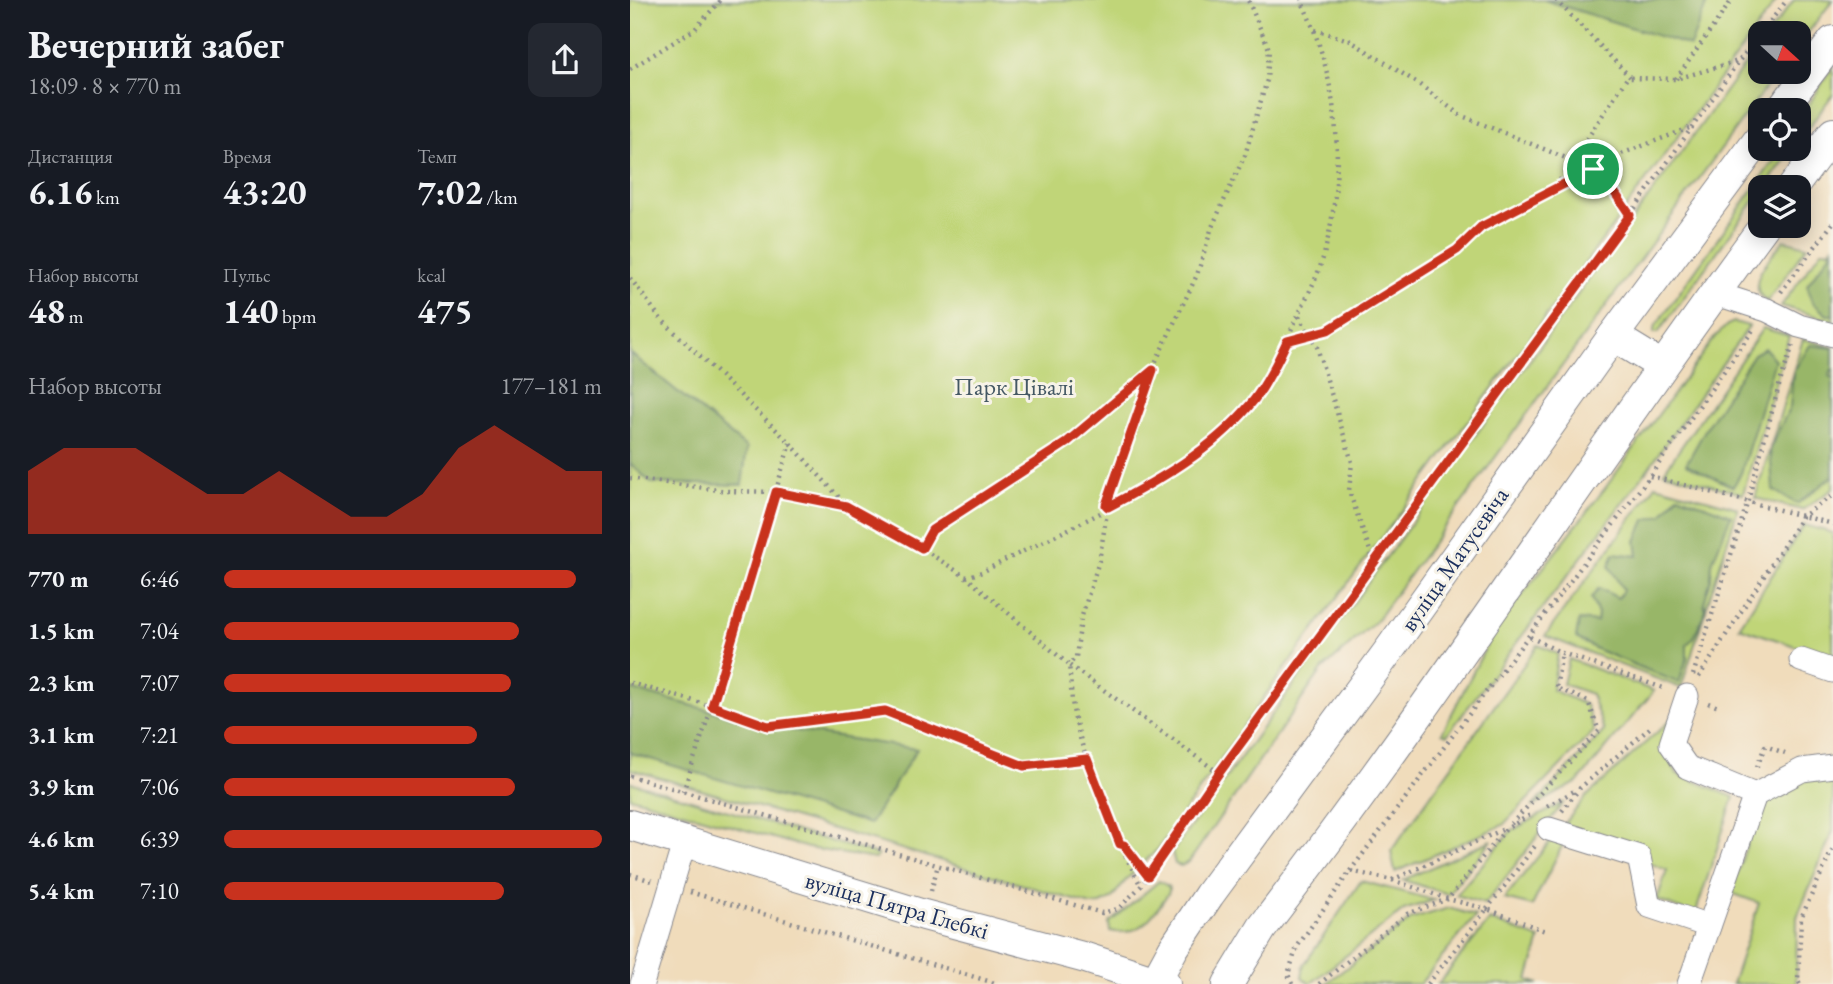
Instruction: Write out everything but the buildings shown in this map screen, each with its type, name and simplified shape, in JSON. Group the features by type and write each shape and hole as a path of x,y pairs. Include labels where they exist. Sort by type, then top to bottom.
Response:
{"main road":[{"path":"1790,98 1833,41"},
{"path":"1802,175 1833,132"},
{"name":"вуліца Матусевіча","path":"1158,983 1173,949 1209,895 1390,649 1613,336 1748,154"},
{"path":"1228,984 1262,928 1511,585 1662,366 1755,238"},
{"path":"1613,336 1662,366"},
{"name":"вуліца Пятра Глебкі","path":"630,825 925,915 1086,958 1158,983"}],"lane":[{"path":"1714,293 1767,310 1799,326 1833,335"},
{"path":"1801,660 1833,671"},
{"path":"1687,696 1671,744 1687,767 1754,783 1802,770 1833,766"},
{"path":"1689,984 1754,783"},
{"path":"1549,829 1639,857 1649,906 1709,926"},
{"path":"642,984 685,841"}],"path":[{"path":"1141,887 1120,844 1087,759 1074,716 1069,665 1076,657 1081,619 1099,561 1108,507 1106,505 1153,370 1197,275 1212,227 1245,155 1268,80 1269,49 1248,0"},
{"path":"966,577 982,572 1164,477 1227,428 1250,405 1279,359 1322,259 1337,183 1338,149 1332,91 1315,30 1301,0"},
{"path":"1556,0 1630,78"},
{"path":"1676,79 1732,0"},
{"path":"630,776 1102,913 1118,909 1141,887 1219,773 1630,215 1739,61 1787,0"},
{"path":"630,69 695,29 718,1"},
{"path":"1315,30 1349,40 1416,82 1460,115 1572,159 1602,174 1630,215"},
{"path":"1555,188 1627,78 1676,79 1739,61"},
{"path":"1287,341 1328,330 1457,250 1481,227 1613,157 1692,127"},
{"path":"1292,984 1288,974 1297,947 1350,871 1530,637 1833,223"},
{"path":"630,278 661,319 790,443 846,506"},
{"path":"1298,316 1317,347 1352,462 1349,491 1374,562"},
{"path":"1687,696 1799,326"},
{"path":"922,548 932,530 1066,443 1153,370"},
{"path":"683,792 712,706 790,443"},
{"path":"1650,476 1747,504 1833,524"},
{"path":"630,478 727,491 776,492 846,506 922,548 966,577 1069,665 1219,773"},
{"path":"1392,880 1506,829 1580,788 1687,696 1801,517 1833,495"},
{"path":"1530,637 1562,653 1687,696"},
{"path":"1319,984 1407,914 1448,900 1506,829 1599,731 1588,701 1556,688 1562,653"},
{"path":"630,683 712,706 768,726 885,711 1024,766 1087,759"},
{"path":"1707,716 1711,704"},
{"path":"1754,783 1765,746 1787,754"},
{"path":"1428,984 1580,788"},
{"path":"1120,844 1124,845 1148,876"},
{"path":"1800,984 1801,918 1833,848"},
{"path":"1350,871 1392,880 1448,900 1487,909 1548,932"},
{"path":"630,874 998,984"}],"green space":[{"name":"Парк Цівалі","path":"630,0 1777,0 1762,21 1748,21 1748,40 1269,690 1158,849 1111,899 1091,905 630,769"},
{"path":"1544,0 1708,0 1690,46"},
{"path":"1794,0 1833,0 1811,28 1811,21 1778,21"},
{"path":"1748,60 1748,84 1768,84 1758,98 1748,98 1748,112 1375,622 1322,670 1189,862 1181,866 1175,864 1172,852"},
{"path":"1833,66 1833,94 1811,124 1811,101"},
{"path":"1773,161 1784,161 1774,175 1763,175"},
{"path":"1748,197 1748,209 1658,333 1654,333 1654,328"},
{"path":"1784,240 1807,246 1767,302 1760,295 1758,279 1766,263"},
{"path":"1833,245 1833,321 1781,306 1822,250 1830,250"},
{"path":"1833,250 1833,315 1827,315 1813,303 1807,285"},
{"path":"1734,322 1749,326 1645,473 1447,735 1442,733 1494,631 1606,487 1714,338"},
{"path":"1763,328 1789,336 1743,494 1664,472"},
{"path":"1803,339 1833,347 1833,489 1802,510 1755,498"},
{"path":"1810,345 1833,348 1833,368 1829,376 1833,378 1833,476 1797,504 1773,490 1770,448 1790,407 1793,372"},
{"path":"1765,348 1775,360 1741,473 1733,487 1686,464 1754,354"},
{"path":"630,353 747,448 742,485 651,483 630,463"},
{"path":"1656,485 1738,508 1681,688 1545,636"},
{"path":"1678,495 1731,515 1712,563 1711,579 1704,603 1706,610 1693,639 1687,644 1687,658 1679,683 1576,638 1579,620 1597,622 1598,614 1591,598 1599,588 1618,598 1623,590 1609,566 1614,553 1638,556 1636,541 1645,520 1662,515"},
{"path":"1804,525 1833,533 1833,659 1739,627"},
{"path":"1538,645 1558,654 1552,690 1586,705 1594,731 1503,825 1395,872 1391,851"},
{"path":"1569,659 1654,691 1578,782 1532,807 1604,731 1591,694 1563,684"},
{"path":"630,689 772,727 917,749 870,824 630,753"},
{"path":"1676,715 1665,748 1677,774 1734,797 1695,915 1657,900 1667,870 1569,832 1532,906 1504,899 1586,797"},
{"path":"1808,774 1833,775 1833,831 1797,917 1796,984 1732,984 1759,903 1731,893 1760,804"},
{"path":"630,782 878,855 875,859 808,848 630,797"},
{"path":"1564,802 1485,904 1456,895 1511,831"},
{"path":"1492,840 1448,894 1403,880"},
{"path":"1159,881 1169,887 1169,892 1152,916 1130,931 1110,931 1109,923"},
{"path":"1361,881 1434,900 1404,910 1310,984 1302,977 1304,965"},
{"path":"1449,908 1476,916 1420,984 1325,984 1412,919"},
{"path":"1490,920 1540,939 1528,980 1539,984 1438,984"}],"route":[{"path":"1593,169 1602,174 1630,215 1219,773 1148,876 1124,845 1120,844 1087,759 1024,766 885,711 768,726 712,706 776,492 846,506 922,548 932,530 1066,443 1153,370 1106,505 1108,507 1164,477 1227,428 1250,405 1287,341 1328,330 1457,250 1481,227 1593,169"}]}
